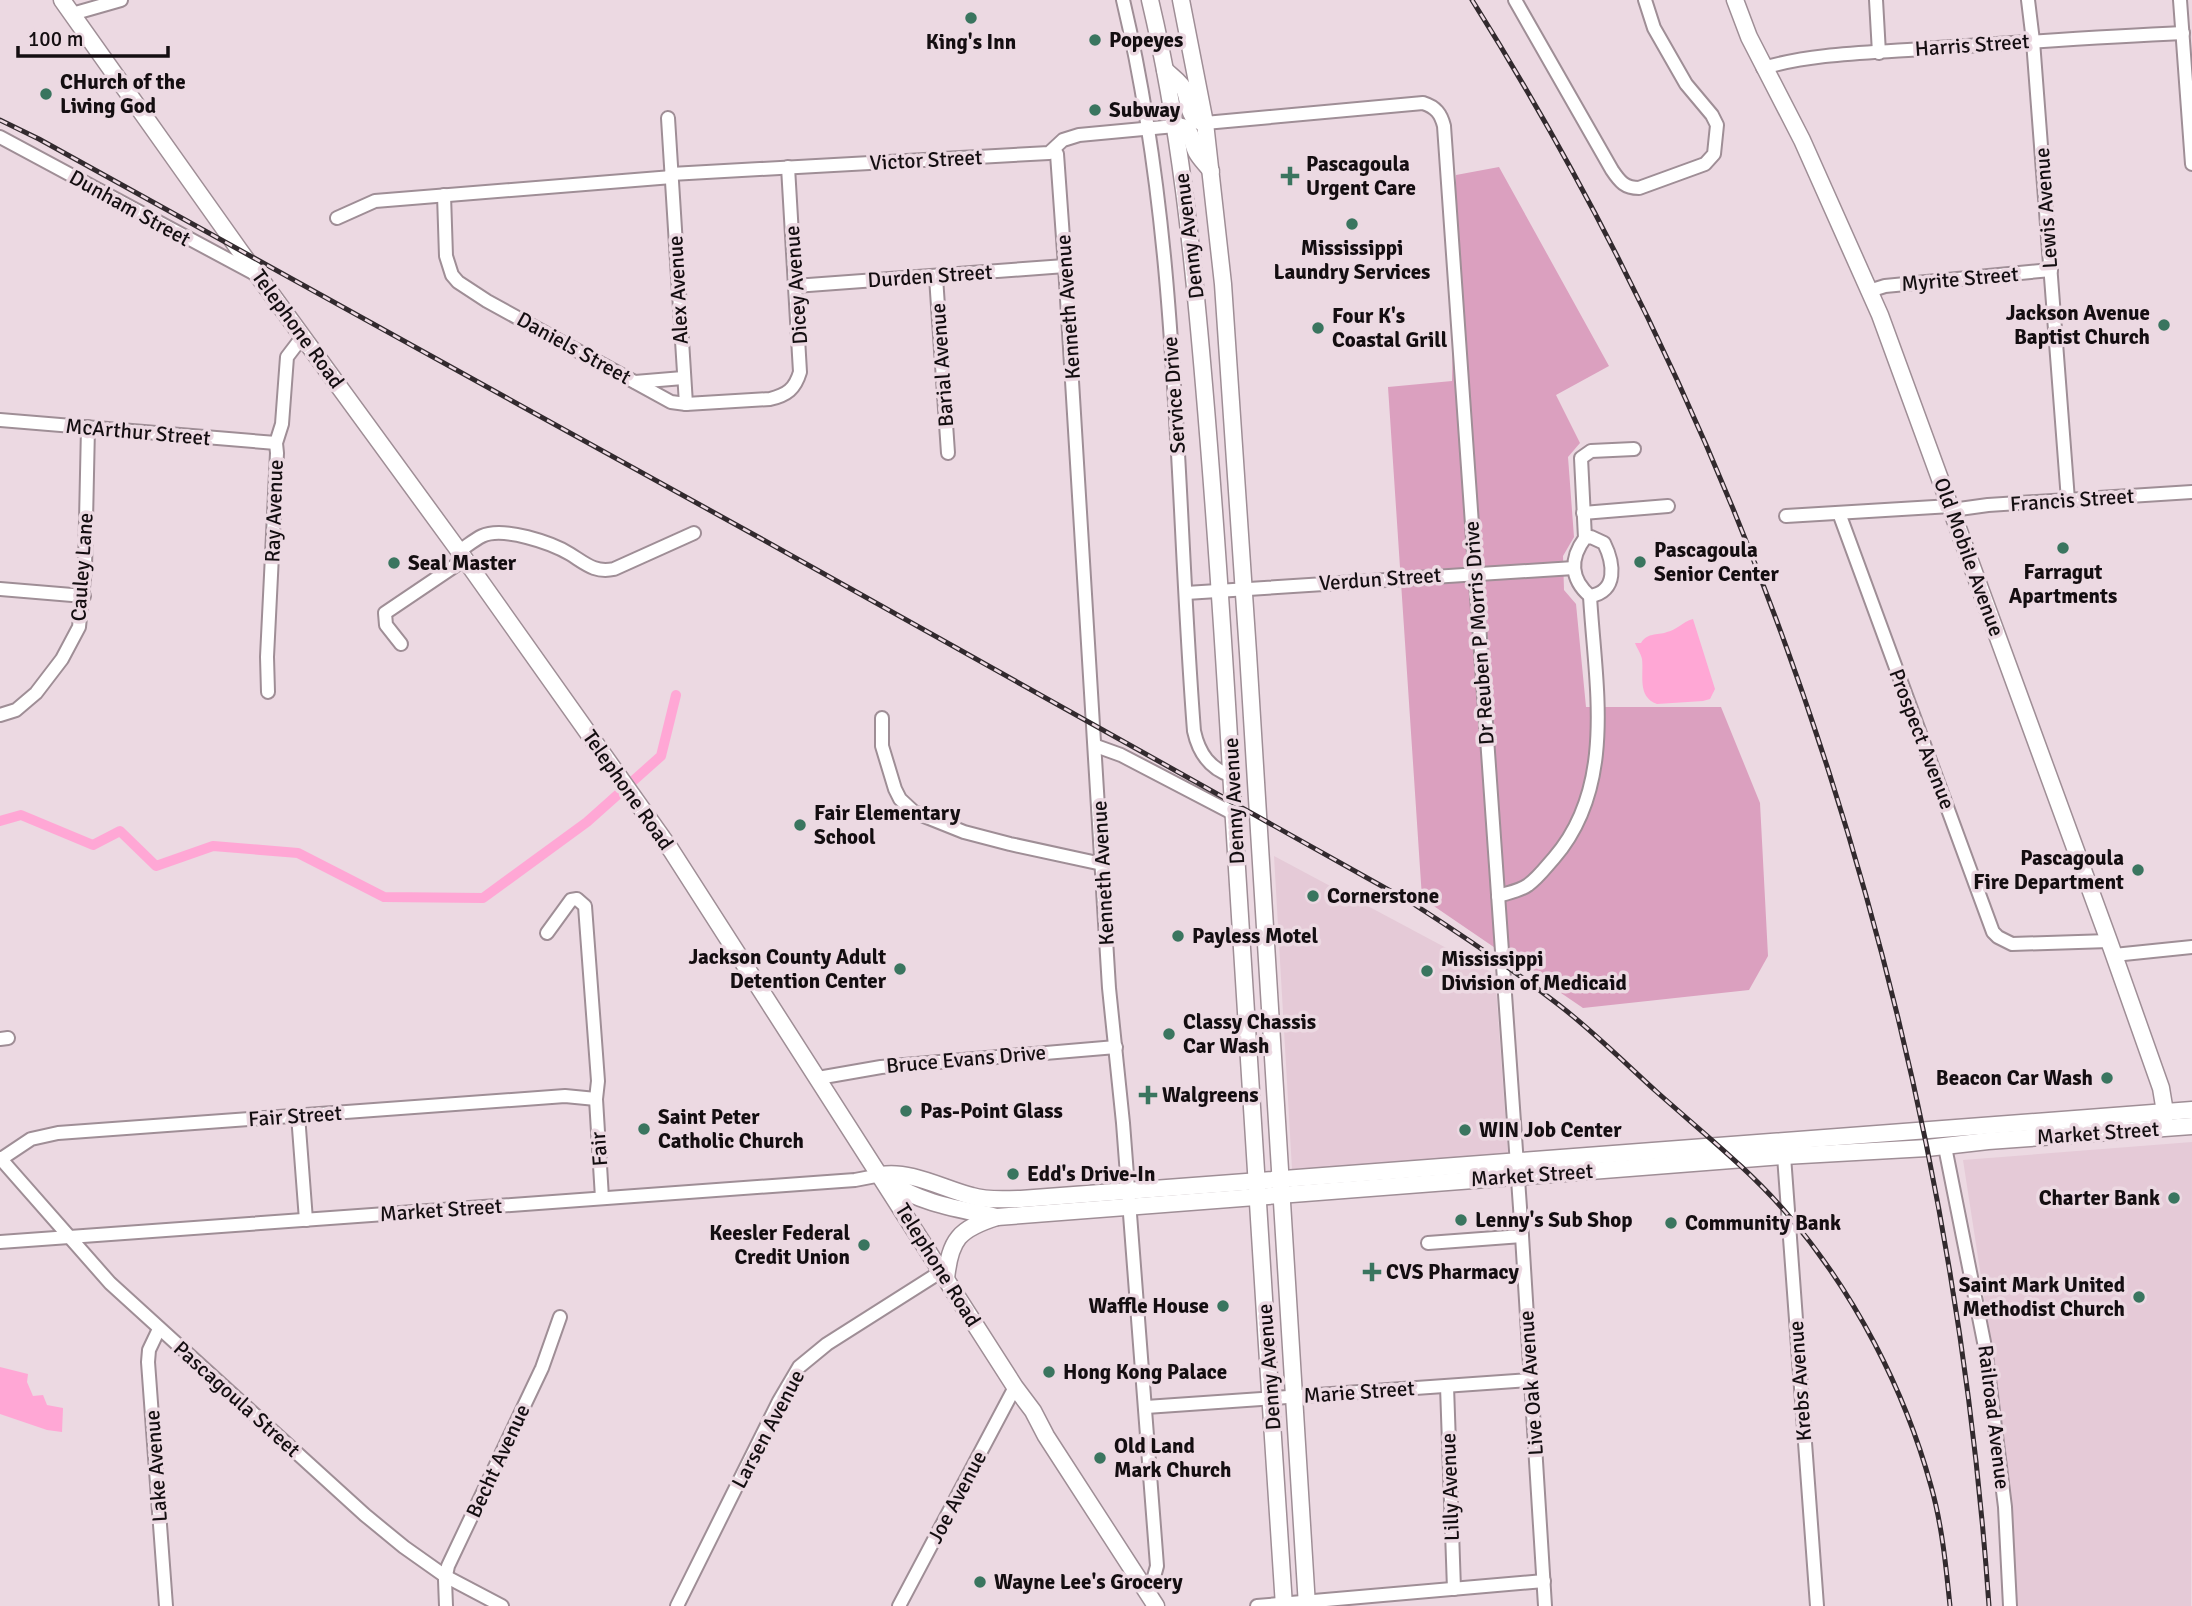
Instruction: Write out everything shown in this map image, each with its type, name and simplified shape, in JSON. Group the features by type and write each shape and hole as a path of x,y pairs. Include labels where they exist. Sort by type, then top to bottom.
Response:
{"main road":[{"name":"Telephone Road","path":"61,0 462,555 671,850 1153,1600"},
{"name":"Denny Avenue","path":"1150,0 1175,126 1196,287 1221,590 1284,1605"},
{"name":"Denny Avenue","path":"1181,0 1205,123 1221,262 1307,1604"},
{"name":"Old Mobile Avenue","path":"1735,0 1763,68 1801,140 1869,290 2161,1088 2165,1112 2162,1128"},
{"path":"1165,70 1184,89 1192,116 1205,123"},
{"path":"1175,126 1188,129 1195,151 1212,171"},
{"name":"Market Street","path":"881,1175 903,1191 925,1199 997,1217 1129,1200 2192,1110"},
{"name":"Market Street","path":"1517,1168 1945,1147 1988,1141 2192,1126"},
{"name":"Market Street","path":"881,1175 905,1177 989,1199 1129,1200"},
{"path":"944,1275 953,1244 962,1233 977,1223 997,1217"}],"street":[{"path":"72,14 121,0"},
{"name":"Service Drive","path":"1123,0 1149,128 1166,275 1196,741 1206,761 1232,776"},
{"path":"1515,0 1612,170 1628,188 1639,188 1705,164 1714,154 1717,125 1686,84 1654,28 1645,0"},
{"path":"1876,0 1879,53"},
{"name":"Lewis Avenue","path":"2028,0 2034,41 2068,500"},
{"path":"2180,0 2192,164"},
{"name":"Harris Street","path":"1763,68 1785,61 1879,53 2183,33"},
{"name":"Dr Reuben P Morris Drive","path":"1205,123 1423,103 1435,108 1444,126 1517,1168"},
{"name":"Alex Avenue","path":"668,118 685,404"},
{"name":"Victor Street","path":"337,218 375,201 788,167 1020,155 1054,150 1063,140 1079,135 1175,126"},
{"name":"Dunham Street","path":"0,137 260,277"},
{"name":"Kenneth Avenue","path":"1054,150 1057,154 1065,266 1110,988 1157,1566 1153,1600"},
{"name":"Dicey Avenue","path":"783,396 792,390 800,372 788,167"},
{"name":"Daniels Street","path":"444,195 446,256 452,275 487,301 671,402 685,404 783,396"},
{"name":"Durden Street","path":"795,286 1065,266"},
{"name":"Myrite Street","path":"1869,290 1885,286 2051,270"},
{"name":"Barial Avenue","path":"936,277 948,453"},
{"name":"Ray Avenue","path":"268,692 267,657 276,443 282,424 287,357 303,336"},
{"path":"635,382 683,378"},
{"name":"McArthur Street","path":"0,420 276,443"},
{"name":"Cauley Lane","path":"0,715 24,705 62,659 79,626 84,596 88,427"},
{"path":"1498,896 1527,887 1544,869 1570,836 1581,817 1590,792 1596,762 1598,728 1590,596 1576,579 1574,568 1574,558 1585,538 1581,458 1591,451 1634,449"},
{"name":"Francis Street","path":"1786,516 2192,492"},
{"path":"1583,513 1668,506"},
{"name":"Prospect Avenue","path":"1839,513 1983,909 1998,937 2012,944 2112,948"},
{"path":"401,644 386,625 385,613 462,555 481,536 500,533 543,541 603,571 614,569 694,533"},
{"path":"1585,538 1591,537 1604,542 1611,568 1611,582 1606,590 1590,596"},
{"name":"Verdun Street","path":"1186,593 1574,568"},
{"path":"0,589 84,596"},
{"path":"882,718 881,746 895,789 900,799 914,812 963,831 1102,864"},
{"path":"1096,746 1121,755 1234,814"},
{"name":"Fair","path":"547,933 571,900 582,902 585,906 588,937 597,1068 596,1099 602,1198"},
{"path":"2112,948 2127,952 2192,947"},
{"name":"Bruce Evans Drive","path":"818,1078 881,1067 1116,1047"},
{"name":"Fair Street","path":"0,1159 31,1139 43,1135 565,1096 596,1099"},
{"path":"298,1115 306,1220"},
{"name":"Railroad Avenue","path":"1945,1147 1985,1347 2004,1494 2010,1606"},
{"name":"Krebs Avenue","path":"1784,1156 1817,1606"},
{"name":"Pascagoula Street","path":"0,1159 110,1283 365,1515 445,1576 502,1606"},
{"name":"Live Oak Avenue","path":"1517,1168 1545,1606"},
{"name":"Market Street","path":"0,1242 855,1180 881,1175"},
{"path":"1428,1243 1522,1236"},
{"name":"Larsen Avenue","path":"677,1606 779,1401 799,1367 827,1344 944,1275"},
{"name":"Becht Avenue","path":"446,1606 445,1576 542,1368 560,1317"},
{"name":"Lake Avenue","path":"159,1329 149,1350 148,1362 166,1606"},
{"name":"Marie Street","path":"1146,1407 1531,1380"},
{"name":"Lilly Avenue","path":"1447,1386 1454,1588"},
{"name":"Joe Avenue","path":"899,1606 1015,1387"},
{"path":"1257,1606 1307,1604 1544,1581"}],"shaded area":[{"path":"1499,167 1609,366 1556,395 1580,443 1568,457 1574,537 1563,556 1564,590 1576,604 1586,707 1721,707 1760,803 1768,956 1749,990 1583,1008 1422,898 1388,387 1452,381 1456,175"},
{"path":"1693,619 1715,689 1710,699 1703,701 1657,704 1651,701 1644,691 1642,659 1635,643 1641,643 1649,636 1671,631"},
{"path":"1274,856 1495,974 1508,1155 1292,1169"},
{"path":"2192,1142 2191,1606 2016,1606 2012,1514 1994,1361 1963,1160"},
{"path":"0,1367 28,1374 27,1382 33,1396 43,1395 47,1405 63,1408 62,1432 47,1430 0,1414"}],"waterway":[{"path":"0,821 21,815 93,845 120,831 156,866 213,846 298,853 384,897 483,898 587,822 661,756 676,695"}],"railway":[{"path":"1472,0 1579,184 1674,374 1758,570 1829,772 1888,977 1934,1185 1968,1395 1989,1606"},
{"path":"0,120 39,139 760,538 1412,903 1559,1005 1759,1183 1789,1216 1835,1277 1892,1378 1920,1449 1938,1516 1950,1606"}],"place":[{"name":"King's Inn","path":"971,18"},
{"name":"Popeyes","path":"1095,40"},
{"name":"CHurch of the Living God","path":"46,94"},
{"name":"Subway","path":"1095,110"},
{"name":"Pascagoula Urgent Care","path":"1290,176"},
{"name":"Mississippi Laundry Services","path":"1352,224"},
{"name":"Jackson Avenue Baptist Church","path":"2164,325"},
{"name":"Four K's Coastal Grill","path":"1318,328"},
{"name":"Farragut Apartments","path":"2063,548"},
{"name":"Pascagoula Senior Center","path":"1640,562"},
{"name":"Seal Master","path":"394,563"},
{"name":"Fair Elementary School","path":"800,825"},
{"name":"Pascagoula Fire Department","path":"2138,870"},
{"name":"Cornerstone","path":"1313,896"},
{"name":"Payless Motel","path":"1178,936"},
{"name":"Jackson County Adult Detention Center","path":"900,969"},
{"name":"Mississippi Division of Medicaid","path":"1427,971"},
{"name":"Classy Chassis Car Wash","path":"1169,1034"},
{"name":"Beacon Car Wash","path":"2107,1078"},
{"name":"Walgreens","path":"1148,1095"},
{"name":"Pas-Point Glass","path":"906,1111"},
{"name":"Saint Peter Catholic Church","path":"644,1129"},
{"name":"WIN Job Center","path":"1465,1130"},
{"name":"Edd's Drive-In","path":"1013,1174"},
{"name":"Charter Bank","path":"2174,1198"},
{"name":"Lenny's Sub Shop","path":"1461,1220"},
{"name":"Community Bank","path":"1671,1223"},
{"name":"Keesler Federal Credit Union","path":"864,1245"},
{"name":"CVS Pharmacy","path":"1372,1272"},
{"name":"Saint Mark United Methodist Church","path":"2139,1297"},
{"name":"Waffle House","path":"1223,1306"},
{"name":"Hong Kong Palace","path":"1049,1372"},
{"name":"Old Land Mark Church","path":"1100,1458"},
{"name":"Wayne Lee's Grocery","path":"980,1582"}]}
